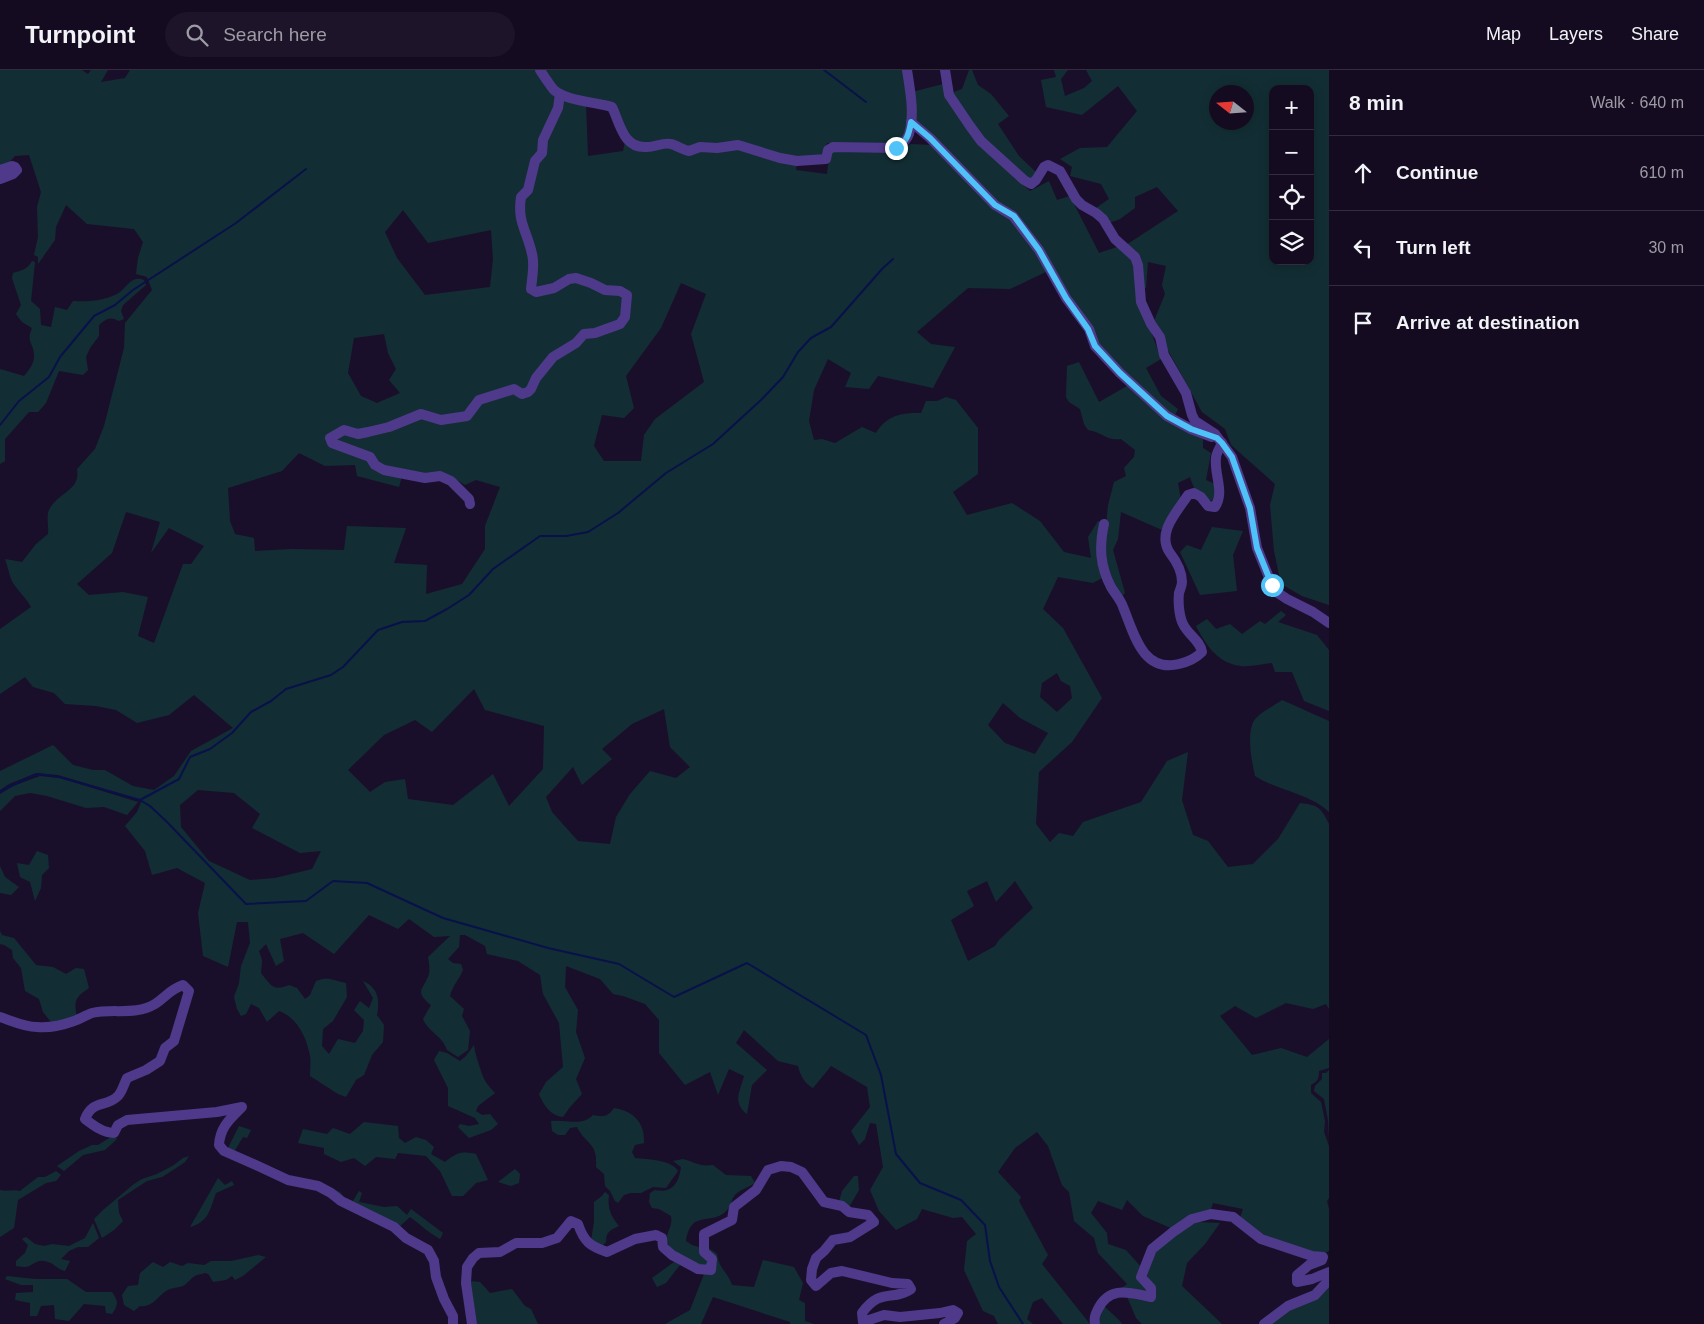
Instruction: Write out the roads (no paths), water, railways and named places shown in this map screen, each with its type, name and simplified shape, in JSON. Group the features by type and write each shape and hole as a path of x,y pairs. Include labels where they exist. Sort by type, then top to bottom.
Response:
{"street":[{"path":"540,70 560,94 612,107 625,137 632,144 639,147 647,148 670,144 689,151 700,147 717,148 738,145 780,158 797,160 826,159 828,150 833,147 896,148 901,145 909,136 911,122 907,70"},
{"path":"945,70 949,94 981,141 1024,180 1031,184 1036,180 1044,167 1048,165 1060,172 1076,199 1103,219 1115,239 1135,257 1138,265 1141,302 1151,324 1160,337 1164,355 1186,393 1195,421 1215,434 1232,457 1250,508 1257,548 1272,585 1287,600 1313,612 1329,624"},
{"path":"470,504 469,499 451,481 440,476 425,478 384,470 375,464 370,457 332,443 330,438 344,430 358,434 368,432 388,427 421,414 441,420 467,416 480,400 514,389 522,394 528,392 536,378 553,357 576,343 584,334 595,333 620,324 625,317 627,295 620,291 605,290 576,278 569,279 554,288 536,292 531,289 532,255 523,231 520,216 521,197 528,190 535,162 542,153 543,140 558,108 560,94"},
{"path":"911,122 930,138 995,205 1014,216 1039,250 1066,298 1088,329 1095,346 1120,373 1167,416 1191,429 1220,441"},
{"path":"0,170 12,166 16,167 17,170 0,180"},
{"path":"1104,524 1100,541 1105,576 1123,606 1130,629 1141,648 1148,658 1159,665 1170,666 1196,658 1202,652 1201,647 1184,625 1181,618 1179,598 1182,583 1180,570 1164,541 1166,532 1188,494 1194,493 1201,497 1208,506 1215,507 1218,502 1220,492 1216,458 1220,441"},
{"path":"0,1017 25,1026 38,1028 56,1026 72,1022 92,1013 135,1011 156,1004 166,994 184,985 189,991 186,1006 174,1041 165,1048 160,1061 146,1070 127,1078 116,1099 95,1106 88,1111 85,1119 108,1133 114,1133 118,1125 127,1120 217,1112 242,1107 228,1121 219,1134 218,1145 224,1151 288,1180 318,1186 332,1193 341,1201 394,1227 406,1238 428,1250 434,1261 436,1277 444,1299 453,1316 453,1324"},
{"path":"472,1324 466,1284 467,1267 473,1258 479,1253 500,1252 516,1243 542,1243 557,1238 571,1221 578,1224 585,1240 591,1247 607,1252 635,1240 656,1235 662,1238 663,1247 672,1256 698,1269 711,1270 712,1259 704,1252 704,1234 732,1220 734,1207 756,1190 768,1170 781,1166 791,1167 802,1172 824,1202 842,1206 849,1212 868,1215 874,1222 850,1237 833,1240 816,1258 811,1280 816,1286 831,1273 842,1271 908,1284 912,1289 904,1294 882,1296 868,1304 862,1313 863,1322 884,1315 900,1317 953,1310 958,1313 955,1318 944,1324"},
{"path":"1095,1324 1094,1318 1097,1311 1101,1303 1109,1295 1123,1292 1151,1297 1151,1288 1141,1277 1152,1249 1192,1219 1211,1214 1233,1217 1261,1239 1304,1254 1323,1257 1322,1260 1309,1265 1297,1275 1298,1282 1312,1280 1329,1272"},
{"path":"1264,1324 1288,1306 1315,1295 1329,1280"}],"waterway":[{"path":"824,70 866,102"},
{"path":"0,425 19,401 49,377 60,357 94,316 115,305 133,290 236,223 306,169"},
{"path":"140,800 179,779 190,757 210,749 232,733 251,712 271,701 286,689 331,675 343,667 378,630 402,622 425,621 447,609 469,595 493,569 540,536 566,536 588,532 618,513 666,473 713,444 761,400 783,377 798,352 811,338 831,327 893,259"},
{"path":"0,792 37,774 59,777 140,800 150,806 167,822 246,904 306,901 333,881 367,883 443,918 548,948 619,964 674,997 747,963 866,1035 881,1075 896,1154 920,1183 961,1200 985,1225 990,1261 999,1287 1023,1324"}]}
